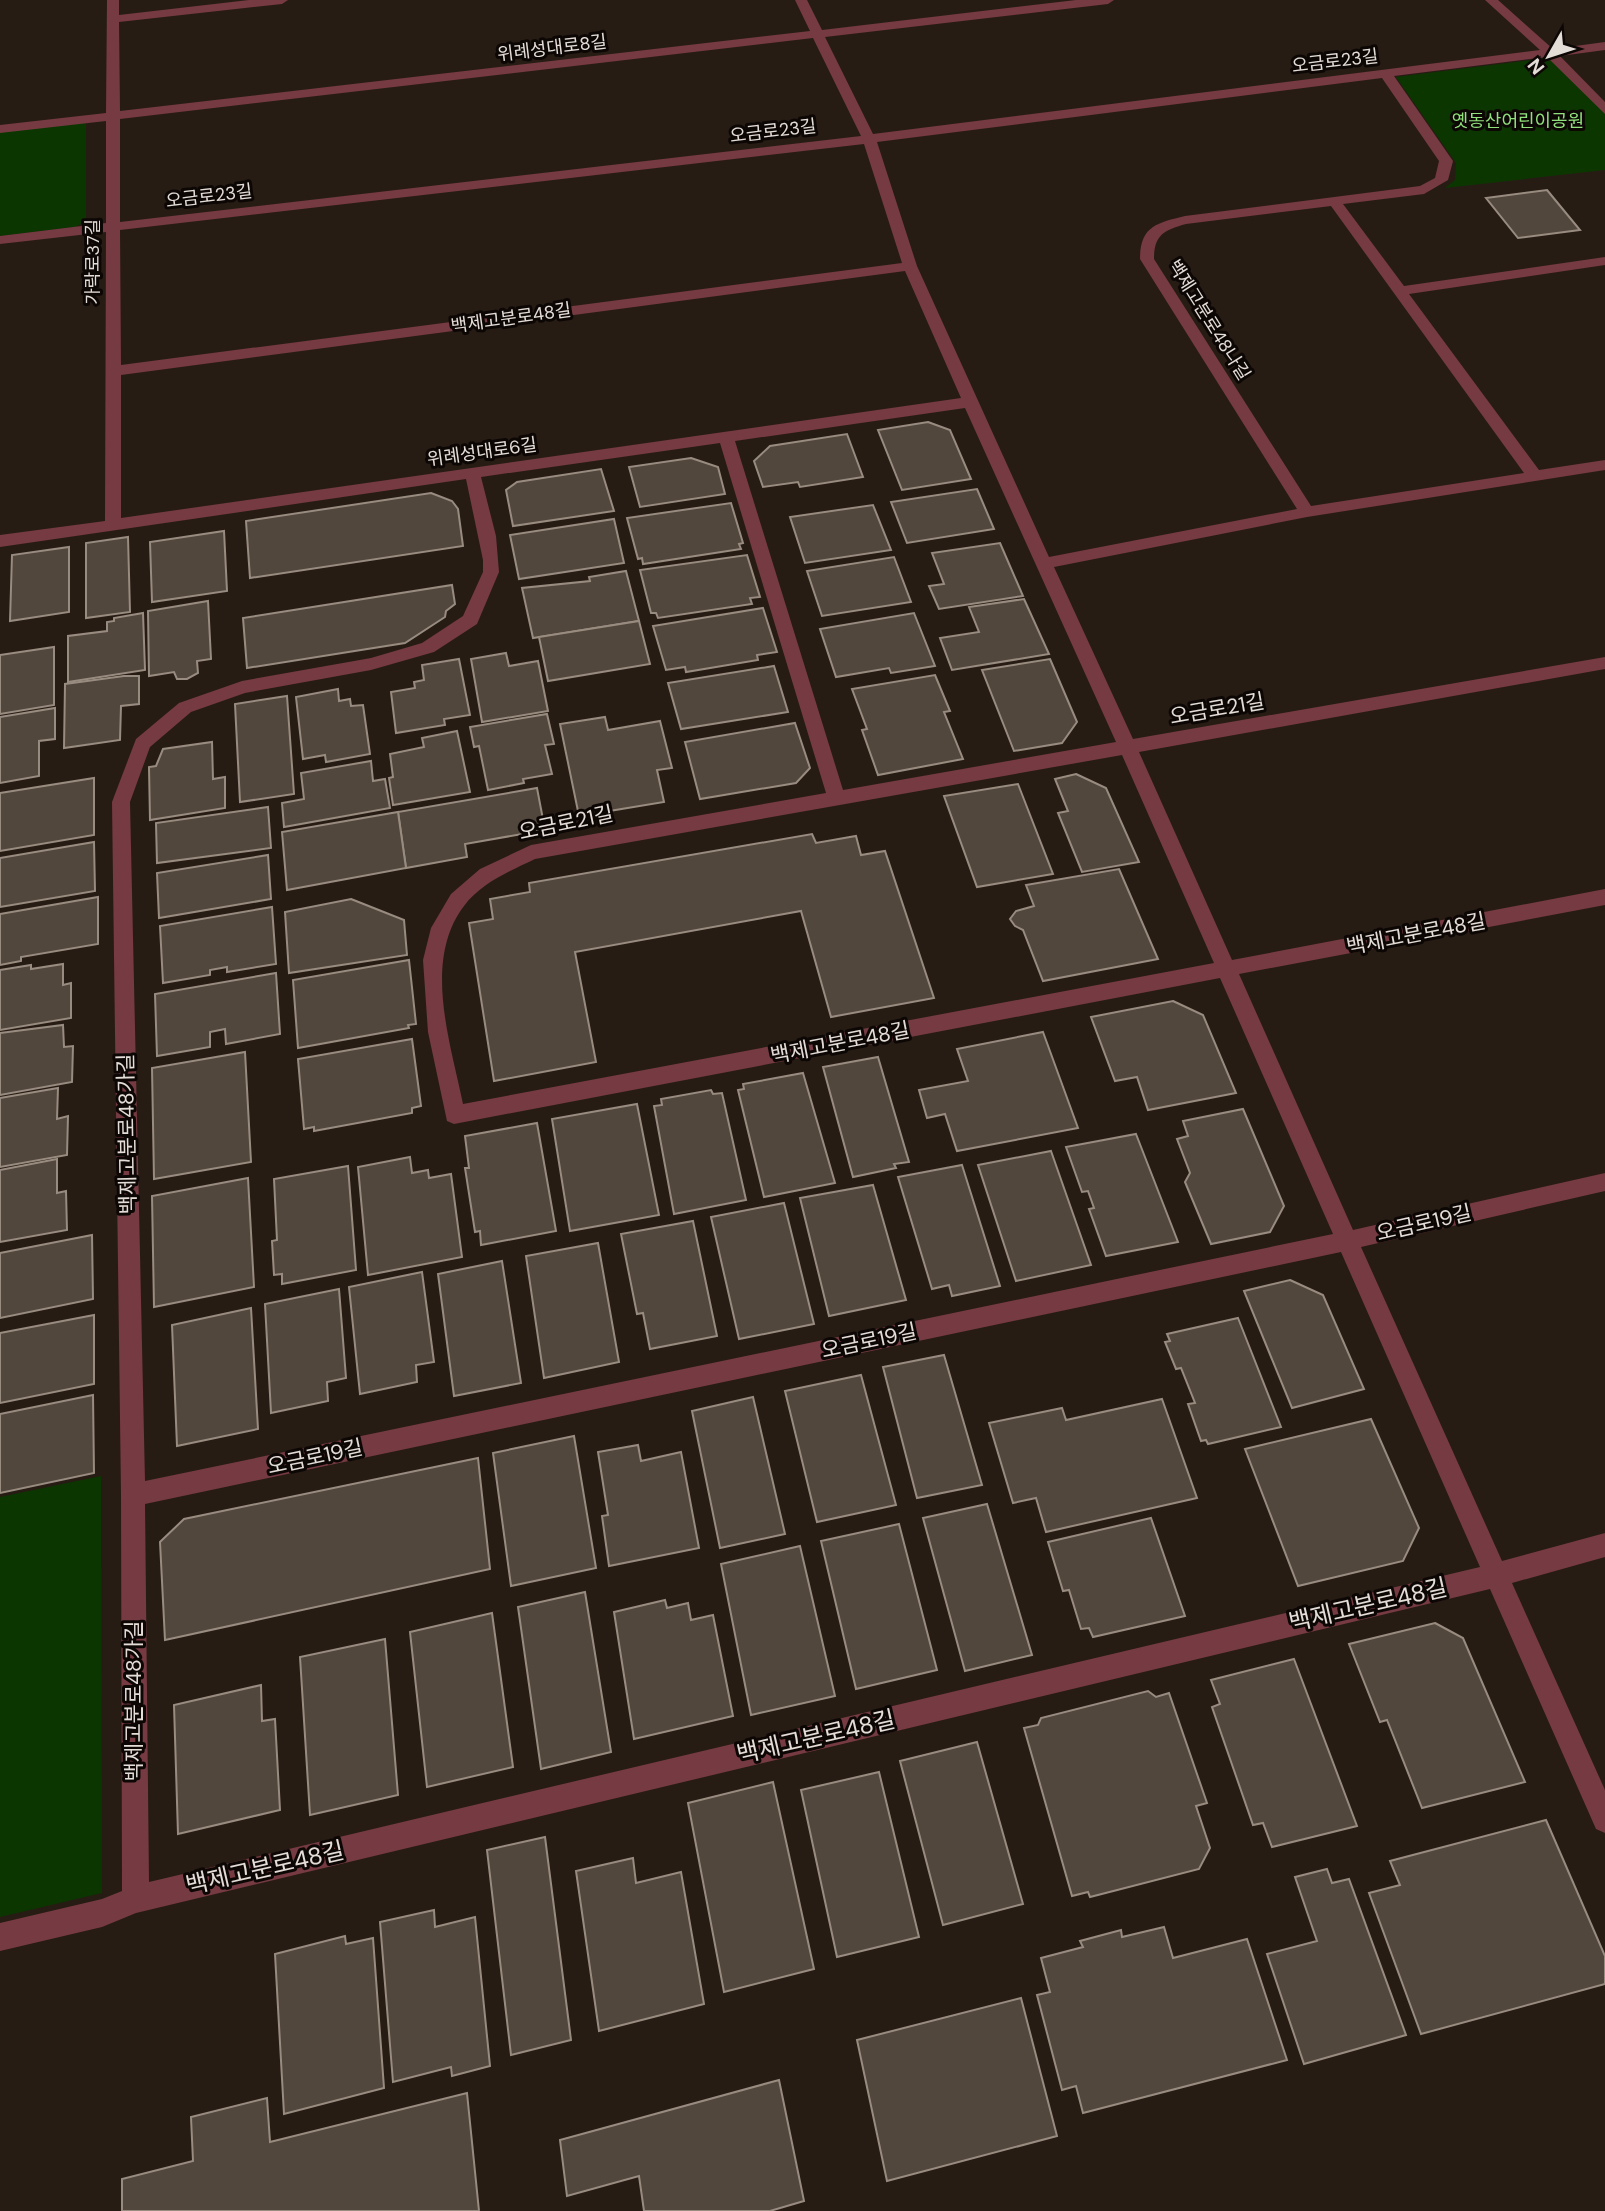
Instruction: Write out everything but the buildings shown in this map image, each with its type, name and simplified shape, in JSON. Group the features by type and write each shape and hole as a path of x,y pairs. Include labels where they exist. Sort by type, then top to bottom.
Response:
{"street":[{"name":"가락로37길","path":"113,0 113,524"},
{"path":"113,19 282,0"},
{"path":"801,0 869,139 910,266 970,402 1128,748 1605,1820"},
{"name":"위례성대로8길","path":"0,129 1108,0"},
{"path":"1491,0 1549,52 1605,110"},
{"name":"오금로23길","path":"0,240 869,139 1605,46"},
{"name":"백제고분로48나길","path":"1307,512 1147,259 1147,242 1159,227 1185,220 1424,190 1441,180 1446,161 1435,141 1386,74"},
{"path":"1334,201 1535,476"},
{"path":"1399,291 1605,261"},
{"name":"백제고분로48길","path":"113,371 910,266"},
{"name":"위례성대로6길","path":"0,541 970,402"},
{"path":"726,438 836,797"},
{"path":"1043,564 1307,512 1605,465"},
{"name":"백제고분로48가길","path":"136,1899 133,1495 121,803 124,780 133,758 145,741 161,726 197,701 228,689 254,683 399,659 428,648 459,628 477,610 487,591 491,571 472,473"},
{"name":"오금로21길","path":"454,1115 433,985 433,950 440,925 453,903 469,887 507,861 531,852 1605,663"},
{"name":"백제고분로48길","path":"454,1115 1226,971 1605,897"},
{"name":"오금로19길","path":"133,1495 1346,1241 1605,1182"},
{"name":"백제고분로48길","path":"136,1899 1497,1575 1605,1545"},
{"path":"0,1937 102,1913 136,1899"}],"green space":[{"name":"옛동산어린이공원","path":"1555,57 1605,112 1605,170 1445,188 1455,180 1456,163 1396,77"},
{"path":"86,122 86,220 76,227 0,236 0,132"},
{"path":"101,1476 102,1893 0,1917 0,1497"}]}
